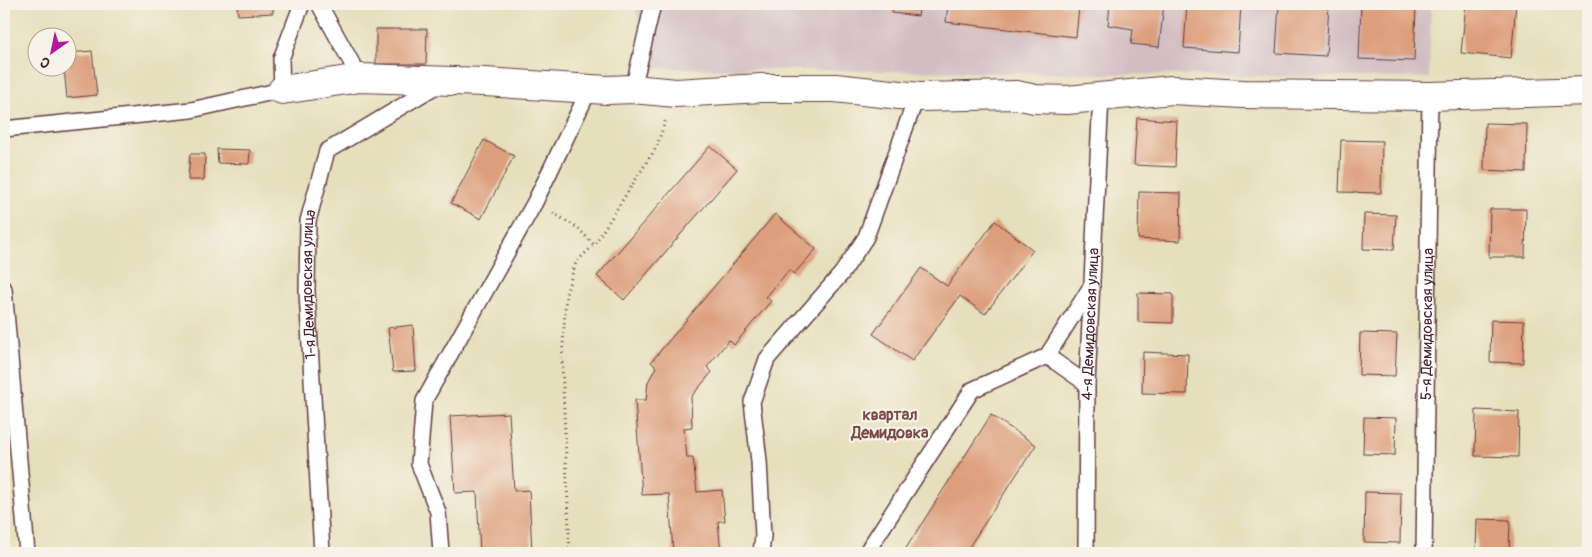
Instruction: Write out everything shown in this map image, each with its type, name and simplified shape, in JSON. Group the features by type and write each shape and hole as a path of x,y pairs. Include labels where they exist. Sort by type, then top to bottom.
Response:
{"street":[{"path":"282,90 360,78 607,90 633,89 676,93 761,88 835,88 919,97 1016,95 1035,99 1067,100 1172,90 1243,94 1430,96 1588,91"}],"lane":[{"path":"4,129 192,110 282,90 281,59 302,4"},
{"path":"319,4 360,78"},
{"path":"633,89 654,4"},
{"name":"1-я Демидовская улица","path":"322,553 308,302 308,220 327,151 442,82"},
{"path":"441,553 438,512 419,464 424,401 535,202 590,88"},
{"name":"4-я Демидовская улица","path":"1086,553 1087,384 1101,96"},
{"name":"5-я Демидовская улица","path":"1424,553 1430,96"},
{"path":"761,553 763,536 759,461 752,402 767,359 842,272 866,237 911,112 919,97"},
{"path":"866,553 972,390 1047,356 1092,283"},
{"path":"4,289 27,553"},
{"path":"1047,356 1087,384"}],"path":[{"path":"570,553 562,362 566,304 576,262 594,245 656,146 676,93"},
{"path":"535,202 578,228 594,245"}],"shaded area":[{"path":"634,4 1431,4 1429,78 654,68"}],"building":[{"path":"237,4 273,4 273,13 238,15"},
{"path":"893,4 920,4 918,16 892,13"},
{"path":"948,4 1047,4 1079,7 1076,37 946,22"},
{"path":"1110,4 1164,4 1159,47 1131,44 1133,29 1108,25"},
{"path":"1187,4 1241,4 1238,52 1184,48"},
{"path":"1279,4 1329,4 1326,56 1276,53"},
{"path":"1361,4 1416,4 1414,61 1359,59"},
{"path":"1466,4 1516,4 1511,58 1461,53"},
{"path":"376,29 427,29 426,64 376,64"},
{"path":"92,51 97,95 67,98 65,78 78,78 78,52"},
{"path":"1137,118 1177,121 1175,167 1134,165"},
{"path":"1485,123 1527,124 1526,172 1484,170"},
{"path":"484,140 514,156 481,219 451,203"},
{"path":"1341,140 1382,141 1381,193 1339,192"},
{"path":"710,146 737,169 624,300 597,276"},
{"path":"217,149 250,150 249,164 218,163"},
{"path":"190,154 205,154 204,180 188,180"},
{"path":"1139,192 1181,193 1180,241 1138,239"},
{"path":"1490,209 1526,209 1525,257 1489,257"},
{"path":"775,214 816,249 794,274 789,270 766,297 771,301 734,345 729,340 707,367 712,372 691,397 692,427 684,428 687,458 693,458 697,492 722,490 725,521 718,521 721,553 673,553 669,494 642,495 635,400 646,400 648,382 656,367 651,362"},
{"path":"1364,214 1396,215 1394,250 1363,249"},
{"path":"995,221 1033,250 985,314 960,296 912,361 873,334 921,268 947,286"},
{"path":"1138,293 1173,294 1173,323 1138,322"},
{"path":"1491,320 1524,321 1523,363 1490,362"},
{"path":"413,325 416,371 393,372 388,328"},
{"path":"1360,333 1397,334 1395,376 1359,375"},
{"path":"1143,352 1188,354 1187,394 1142,393"},
{"path":"1476,410 1519,412 1518,457 1475,456"},
{"path":"509,413 514,491 529,490 532,553 480,553 477,492 455,493 450,416"},
{"path":"991,415 1036,445 965,553 903,553"},
{"path":"1364,417 1396,418 1395,455 1363,454"},
{"path":"1365,492 1401,493 1400,543 1364,542"},
{"path":"1477,519 1510,520 1509,553 1476,553"}],"district":[{"name":"квартал Демидовка","path":"890,424"}]}
